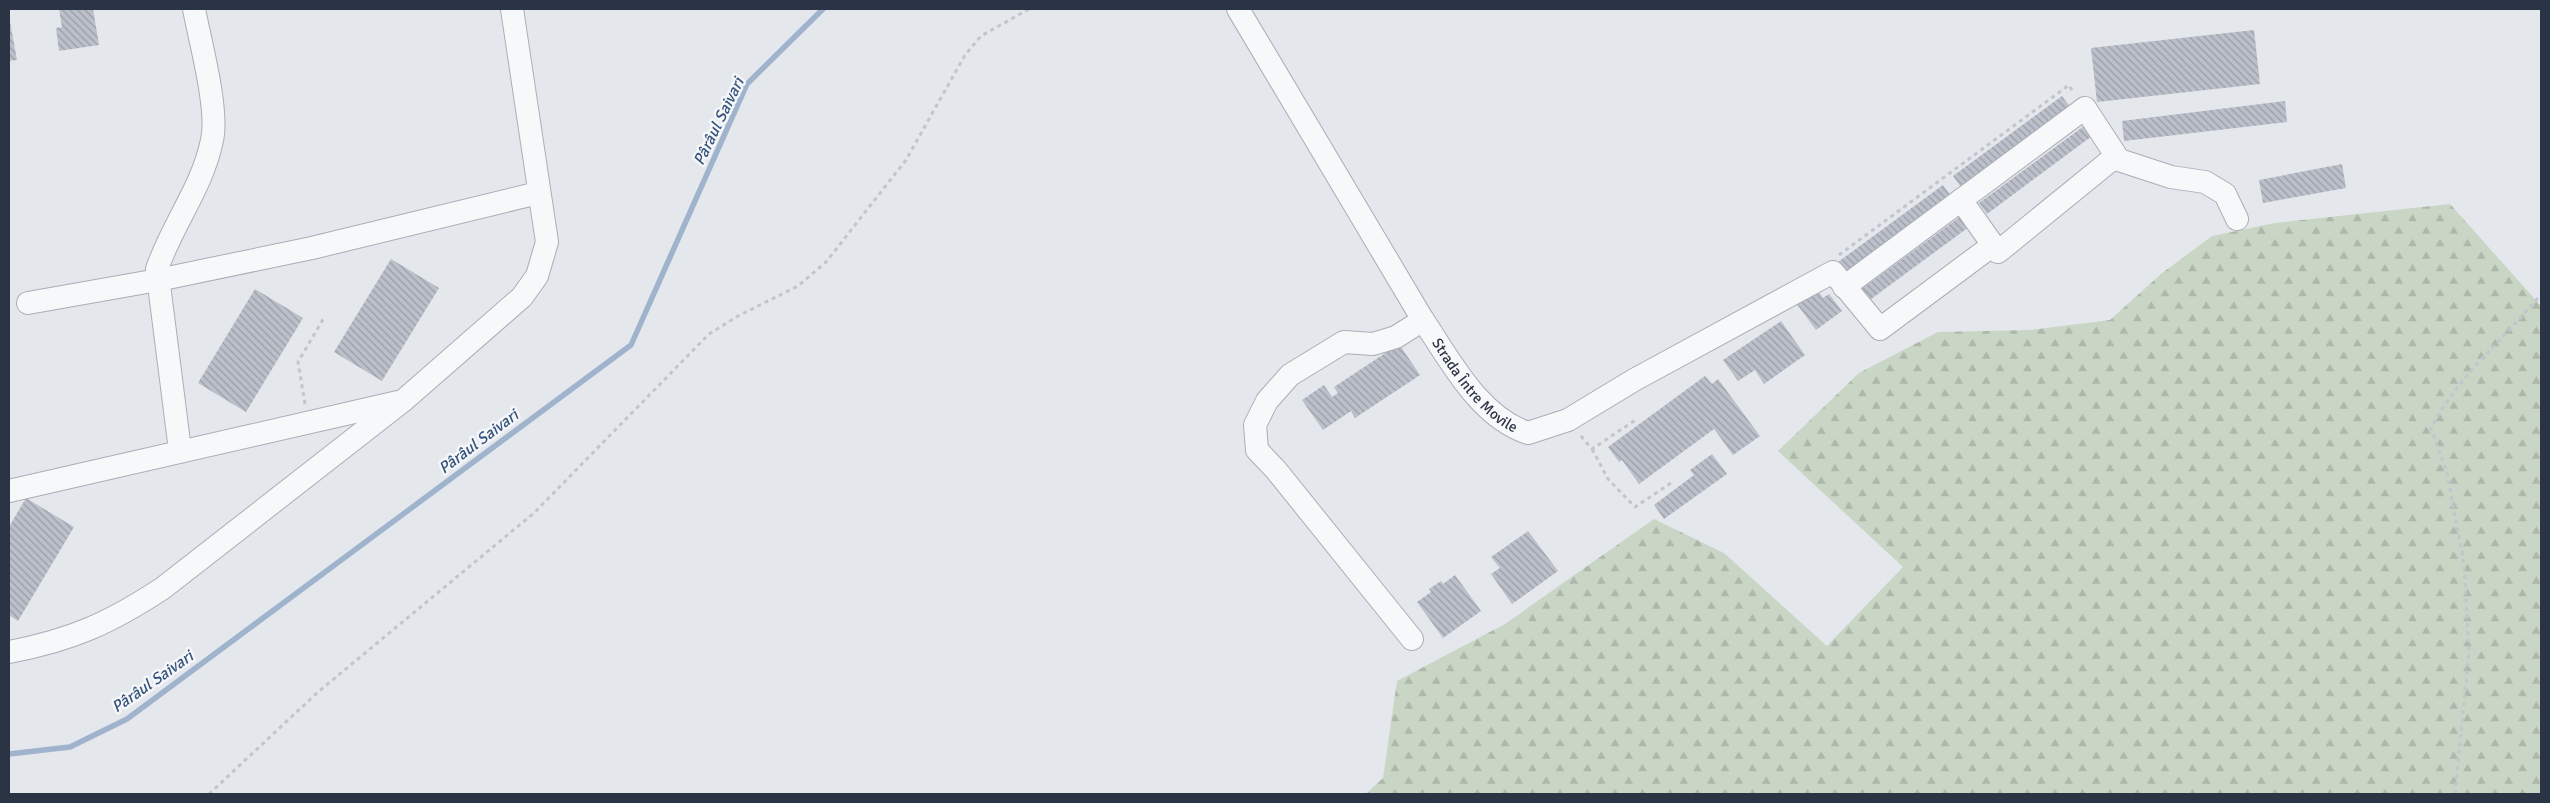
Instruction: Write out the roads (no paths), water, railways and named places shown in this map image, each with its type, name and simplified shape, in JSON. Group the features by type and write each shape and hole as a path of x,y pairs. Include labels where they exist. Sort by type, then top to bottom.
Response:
{"street":[{"path":"180,450 157,269 165,246 206,162 213,139 214,120 194,9"},
{"path":"9,652 49,644 91,630 124,613 163,588 404,400 522,296 537,276 547,242 538,193 512,9"},
{"name":"Strada Între Movile","path":"1238,9 1423,320 1452,364 1476,395 1503,422 1528,433 1568,420 1634,380 1838,280 1961,200 2085,108 2116,156"},
{"path":"1961,200 1998,252 2116,156 2119,160 2153,172 2205,182 2225,194 2237,219"},
{"path":"28,303 158,280 312,248 538,193"},
{"path":"1838,280 1880,329 1993,245"},
{"path":"1412,639 1276,470 1257,450 1254,425 1268,400 1290,375 1344,342 1373,344 1396,337 1423,320"},
{"path":"9,491 180,450 404,400"}],"waterway":[{"name":"Pârâul Saivari","path":"9,754 70,747 127,719 631,345 747,84 823,9"}]}
